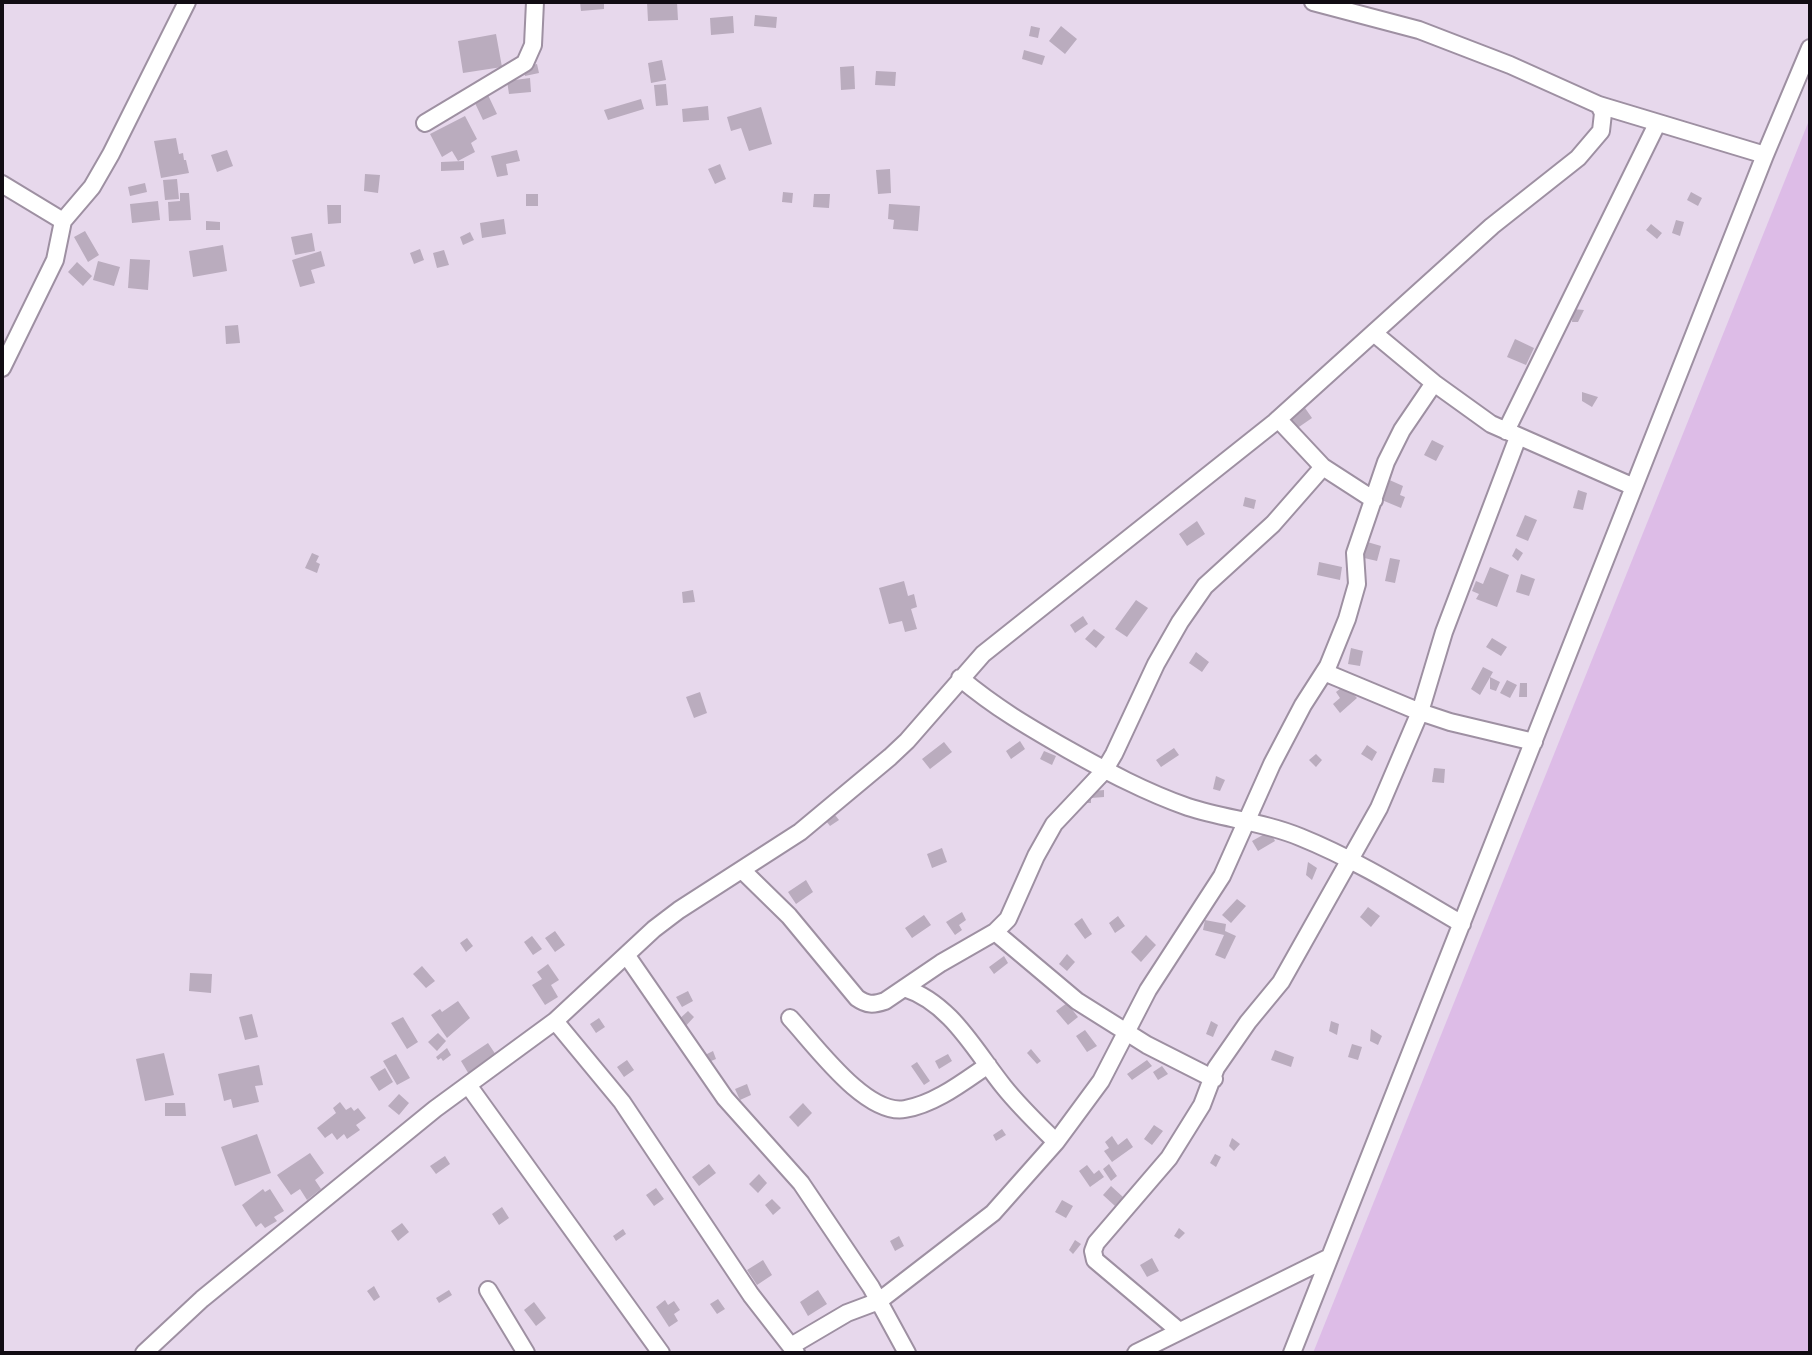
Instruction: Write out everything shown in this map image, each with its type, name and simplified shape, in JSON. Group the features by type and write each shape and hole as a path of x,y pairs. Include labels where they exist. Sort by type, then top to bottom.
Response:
{"street":[{"path":"2,368 55,260 63,221 92,187 111,154 187,2"},
{"path":"425,123 525,63 533,45 535,2"},
{"path":"1313,2 1419,30 1510,65 1599,105 1765,155"},
{"path":"1292,1353 1810,48"},
{"path":"144,1353 202,1299 410,1129 555,1021 679,910 800,832 890,757 960,678 1008,633 1278,419 1492,226 1578,158 1601,131 1603,113 1599,105"},
{"path":"1178,1330 1095,1260 1093,1251 1096,1243 1169,1158 1202,1105 1216,1068 1281,982 1379,808 1420,712 1512,434 1657,124"},
{"path":"2,184 63,221"},
{"path":"1375,334 1434,383 1491,424 1634,487"},
{"path":"555,1021 622,1102 751,1295 793,1350 847,1313 879,1301 993,1213 1056,1142 1101,1081 1155,978 1222,876 1296,716 1324,672 1350,608 1357,584 1355,553 1386,462 1402,430 1434,383"},
{"path":"1278,419 1323,467 1374,500"},
{"path":"743,871 789,916 865,1004 875,1005 885,1001 941,963 995,932 1016,905 1036,856 1054,824 1104,771 1156,664 1205,586 1273,524 1323,467"},
{"path":"1324,672 1450,722 1534,742"},
{"path":"960,678 1025,727 1104,771 1187,806 1297,835 1349,858 1462,924"},
{"path":"995,932 1077,1001 1127,1033 1214,1079"},
{"path":"627,956 725,1098 801,1183 879,1301 907,1353"},
{"path":"904,988 926,997 947,1013 1026,1113 1056,1142"},
{"path":"790,1018 849,1082 869,1100 889,1109 904,1110 923,1104 988,1065"},
{"path":"468,1085 661,1353"},
{"path":"1136,1353 1330,1257"},
{"path":"488,1290 526,1353"}],"shaded area":[{"path":"1810,118 1810,1353 1313,1353"}],"building":[{"path":"580,2 604,2 604,9 581,11"},
{"path":"647,2 677,2 678,20 648,21"},
{"path":"755,15 777,17 776,28 754,26"},
{"path":"733,16 734,33 711,35 710,18"},
{"path":"1031,26 1040,28 1038,38 1029,36"},
{"path":"1061,26 1077,39 1065,54 1049,41"},
{"path":"496,34 502,67 463,73 458,41"},
{"path":"1024,50 1045,56 1042,65 1022,59"},
{"path":"662,60 666,80 651,83 648,63"},
{"path":"537,64 539,73 525,76 523,67"},
{"path":"854,66 855,89 841,90 840,67"},
{"path":"876,71 896,72 895,86 875,85"},
{"path":"530,78 531,92 509,94 507,81"},
{"path":"666,84 668,105 656,106 654,85"},
{"path":"488,95 497,114 483,120 474,101"},
{"path":"641,99 644,109 608,120 604,110"},
{"path":"708,106 709,120 683,122 682,109"},
{"path":"761,107 772,144 749,151 741,128 731,131 727,117"},
{"path":"465,116 477,139 471,143 475,152 458,161 452,151 442,157 430,134"},
{"path":"176,138 179,154 183,153 189,173 161,178 154,141"},
{"path":"227,150 233,166 217,172 211,155"},
{"path":"517,150 520,161 506,164 508,175 497,177 491,156"},
{"path":"464,161 464,170 441,171 441,162"},
{"path":"720,164 726,179 715,184 708,169"},
{"path":"890,169 891,193 878,194 876,170"},
{"path":"365,174 380,175 378,193 364,191"},
{"path":"177,179 179,199 165,200 163,180"},
{"path":"145,183 147,192 130,196 128,187"},
{"path":"783,192 793,193 792,203 782,202"},
{"path":"1691,192 1702,198 1698,206 1687,200"},
{"path":"180,193 189,193 191,220 169,221 168,202 180,201"},
{"path":"526,194 538,194 538,206 526,206"},
{"path":"814,194 830,194 829,208 813,207"},
{"path":"158,201 160,220 132,223 130,204"},
{"path":"889,204 920,206 918,231 893,229 894,220 888,219"},
{"path":"327,205 341,205 341,223 328,224"},
{"path":"504,219 506,234 482,238 480,223"},
{"path":"1676,220 1684,222 1680,236 1672,233"},
{"path":"206,221 220,222 220,230 206,230"},
{"path":"1651,224 1662,233 1657,239 1646,230"},
{"path":"85,231 99,255 88,262 74,237"},
{"path":"470,232 474,240 463,245 460,237"},
{"path":"312,233 315,251 295,255 291,237"},
{"path":"223,245 227,271 193,277 189,251"},
{"path":"420,249 424,260 414,264 410,253"},
{"path":"444,250 449,265 437,268 433,253"},
{"path":"321,251 325,266 311,270 315,283 300,287 292,260"},
{"path":"130,259 150,260 148,290 128,288"},
{"path":"98,261 120,267 114,286 93,280"},
{"path":"77,262 92,276 83,286 68,272"},
{"path":"1573,309 1584,310 1578,322 1572,322"},
{"path":"238,325 240,343 226,344 225,326"},
{"path":"1515,339 1534,348 1526,365 1507,357"},
{"path":"1582,392 1598,397 1592,407 1582,401"},
{"path":"1305,408 1312,418 1296,429 1289,419"},
{"path":"1432,440 1444,446 1436,461 1424,455"},
{"path":"1385,478 1403,486 1400,495 1405,497 1401,508 1377,498"},
{"path":"1578,490 1587,493 1583,510 1573,508"},
{"path":"1245,497 1256,500 1254,509 1243,506"},
{"path":"1525,515 1537,520 1528,541 1516,536"},
{"path":"1197,521 1205,534 1187,546 1179,534"},
{"path":"1364,541 1381,546 1377,561 1360,557"},
{"path":"1516,548 1523,553 1518,561 1512,556"},
{"path":"312,553 319,556 317,573 305,568"},
{"path":"1390,558 1400,560 1395,583 1385,581"},
{"path":"1319,562 1342,567 1340,580 1317,575"},
{"path":"1490,567 1509,575 1497,607 1476,599 1479,594 1472,591 1476,581 1483,584"},
{"path":"1521,574 1535,579 1529,596 1516,592"},
{"path":"904,581 908,596 914,594 917,607 911,609 917,629 905,632 902,621 889,624 879,588"},
{"path":"693,590 695,602 683,603 682,592"},
{"path":"1136,600 1148,608 1127,637 1115,629"},
{"path":"1083,616 1088,624 1075,633 1070,625"},
{"path":"1094,629 1105,637 1096,648 1085,639"},
{"path":"1492,638 1507,647 1501,656 1486,647"},
{"path":"1351,648 1363,651 1360,666 1348,664"},
{"path":"1196,652 1209,662 1202,672 1189,663"},
{"path":"1483,667 1493,672 1480,695 1471,689"},
{"path":"1490,677 1500,682 1496,691 1490,689"},
{"path":"1507,680 1517,685 1510,698 1500,693"},
{"path":"1520,683 1527,683 1527,697 1519,697"},
{"path":"1345,685 1357,698 1340,713 1333,704 1340,698 1336,692"},
{"path":"700,692 707,713 694,718 686,697"},
{"path":"1020,741 1025,749 1011,759 1006,751"},
{"path":"944,742 952,752 930,769 922,759"},
{"path":"1367,745 1377,752 1372,761 1361,754"},
{"path":"1174,748 1179,755 1161,767 1156,760"},
{"path":"1044,751 1056,756 1052,765 1040,759"},
{"path":"1316,754 1322,760 1316,767 1309,760"},
{"path":"1434,768 1445,769 1444,783 1432,782"},
{"path":"1216,776 1225,780 1220,791 1213,789"},
{"path":"1104,790 1104,797 1091,798 1091,803 1086,803 1084,792"},
{"path":"831,810 839,820 830,826 823,817"},
{"path":"1270,831 1275,841 1258,851 1252,841"},
{"path":"942,848 947,862 932,868 927,854"},
{"path":"1308,862 1317,868 1312,880 1306,875"},
{"path":"806,880 813,892 796,904 788,892"},
{"path":"1237,899 1246,906 1231,923 1222,915"},
{"path":"1368,907 1380,916 1371,927 1360,917"},
{"path":"962,912 966,920 959,925 962,930 955,935 946,922"},
{"path":"924,915 931,925 912,938 905,928"},
{"path":"1118,916 1125,926 1115,933 1109,923"},
{"path":"1082,918 1092,934 1085,939 1074,924"},
{"path":"1205,920 1226,924 1225,931 1236,936 1225,959 1215,955 1224,935 1203,930"},
{"path":"555,931 565,945 555,952 545,938"},
{"path":"1146,935 1156,945 1141,962 1131,952"},
{"path":"532,936 542,949 533,955 524,942"},
{"path":"467,938 473,946 466,952 460,943"},
{"path":"1067,954 1075,962 1067,971 1059,964"},
{"path":"1004,956 1008,963 994,974 989,967"},
{"path":"548,964 559,980 551,985 558,997 545,1005 532,985 542,979 537,972"},
{"path":"422,966 435,981 426,988 413,974"},
{"path":"190,973 212,974 211,993 189,991"},
{"path":"688,991 693,1001 682,1007 676,997"},
{"path":"458,1001 470,1018 447,1038 431,1015 440,1009 442,1012"},
{"path":"1067,1003 1078,1017 1068,1025 1056,1011"},
{"path":"688,1011 694,1017 683,1029 676,1022"},
{"path":"252,1014 258,1037 245,1040 239,1017"},
{"path":"403,1017 418,1042 407,1049 391,1023"},
{"path":"599,1018 605,1027 596,1033 590,1024"},
{"path":"1211,1021 1218,1025 1213,1037 1206,1034"},
{"path":"1331,1021 1339,1024 1337,1035 1329,1031"},
{"path":"1371,1029 1382,1036 1378,1045 1370,1041"},
{"path":"1085,1030 1097,1046 1087,1052 1076,1036"},
{"path":"438,1033 446,1041 437,1051 428,1042"},
{"path":"488,1043 498,1058 470,1076 461,1061"},
{"path":"1352,1044 1362,1047 1358,1060 1348,1057"},
{"path":"447,1048 451,1055 443,1061 441,1058 438,1060 436,1057"},
{"path":"1031,1049 1041,1061 1037,1064 1027,1053"},
{"path":"1275,1050 1294,1057 1291,1067 1271,1060"},
{"path":"713,1051 716,1059 706,1063 703,1056"},
{"path":"164,1053 174,1095 145,1101 136,1059"},
{"path":"396,1054 410,1078 397,1085 383,1061"},
{"path":"948,1054 952,1061 939,1069 935,1061"},
{"path":"627,1060 634,1070 624,1077 617,1067"},
{"path":"1147,1060 1152,1066 1132,1080 1127,1074"},
{"path":"917,1062 930,1081 924,1085 911,1066"},
{"path":"259,1065 263,1085 255,1086 259,1102 233,1108 231,1099 224,1101 218,1074"},
{"path":"1162,1066 1168,1074 1158,1080 1153,1072"},
{"path":"385,1068 393,1082 379,1091 370,1077"},
{"path":"747,1084 751,1095 740,1100 735,1089"},
{"path":"399,1094 409,1103 399,1115 388,1106"},
{"path":"340,1102 346,1110 358,1108 366,1118 356,1125 360,1130 347,1139 344,1134 337,1140 332,1133 325,1138 317,1128 336,1113 333,1108"},
{"path":"165,1103 185,1103 186,1116 165,1116"},
{"path":"803,1103 812,1113 798,1127 789,1117"},
{"path":"1154,1125 1163,1131 1152,1145 1144,1139"},
{"path":"1002,1129 1006,1135 996,1141 993,1135"},
{"path":"257,1134 271,1173 235,1186 221,1147"},
{"path":"1112,1136 1118,1145 1127,1138 1133,1147 1112,1162 1104,1151 1109,1148 1105,1142"},
{"path":"1232,1138 1240,1144 1234,1151 1229,1146"},
{"path":"310,1153 324,1173 315,1180 321,1189 307,1200 300,1189 291,1195 277,1175"},
{"path":"1215,1154 1221,1157 1216,1167 1210,1163"},
{"path":"445,1156 450,1164 436,1174 430,1166"},
{"path":"709,1164 716,1173 699,1186 692,1177"},
{"path":"1109,1164 1117,1176 1111,1181 1103,1169"},
{"path":"1087,1165 1094,1174 1099,1170 1104,1177 1090,1187 1079,1171"},
{"path":"759,1174 767,1183 758,1193 749,1184"},
{"path":"1111,1186 1123,1197 1115,1206 1103,1195"},
{"path":"656,1188 664,1199 654,1206 646,1195"},
{"path":"263,1189 265,1192 270,1189 284,1211 274,1217 277,1221 265,1228 261,1223 256,1227 242,1205"},
{"path":"772,1199 781,1208 773,1215 765,1205"},
{"path":"1062,1200 1073,1206 1066,1218 1055,1212"},
{"path":"502,1207 509,1218 499,1225 492,1214"},
{"path":"402,1223 409,1232 398,1241 391,1231"},
{"path":"1179,1228 1185,1233 1179,1239 1174,1236"},
{"path":"623,1229 626,1234 616,1241 613,1236"},
{"path":"899,1236 904,1246 895,1251 890,1241"},
{"path":"1075,1240 1081,1244 1073,1254 1069,1250"},
{"path":"1152,1258 1159,1271 1147,1277 1140,1265"},
{"path":"763,1260 772,1275 757,1285 747,1270"},
{"path":"374,1286 380,1297 374,1301 367,1291"},
{"path":"449,1290 452,1295 439,1303 436,1298"},
{"path":"818,1290 827,1304 808,1316 800,1302"},
{"path":"718,1299 725,1309 717,1314 710,1304"},
{"path":"665,1300 668,1305 674,1301 680,1310 674,1314 678,1321 669,1327 656,1307"},
{"path":"534,1302 546,1318 536,1326 524,1310"}]}
